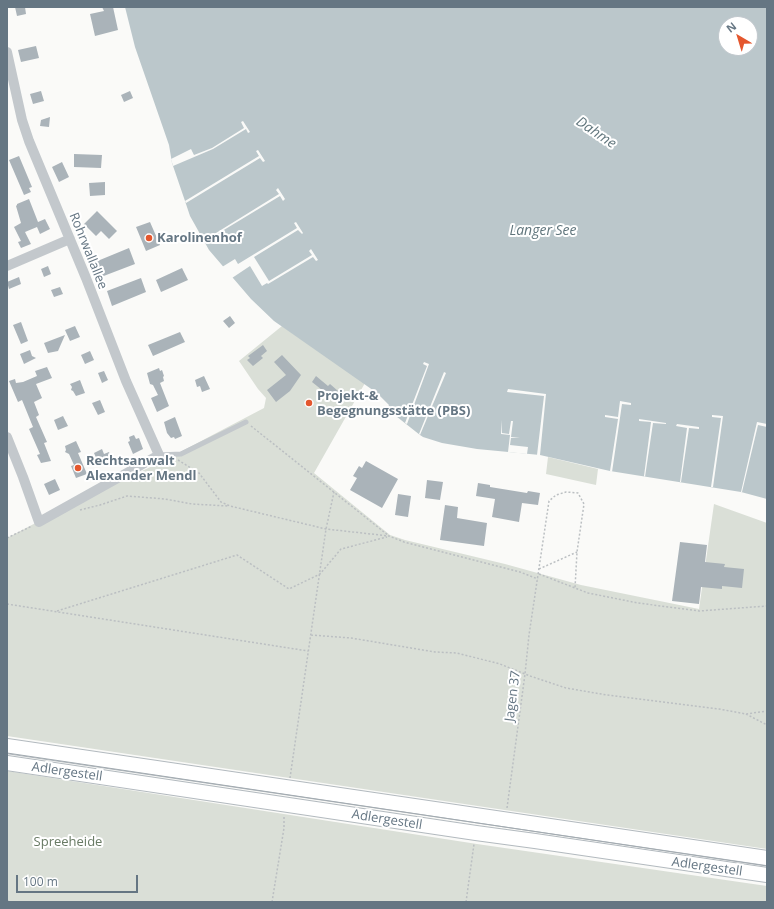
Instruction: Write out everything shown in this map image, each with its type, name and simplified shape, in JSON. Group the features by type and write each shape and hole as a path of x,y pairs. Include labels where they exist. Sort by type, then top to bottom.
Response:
{"main road":[{"name":"Adlergestell","path":"7,746 288,788 767,875"},
{"name":"Adlergestell","path":"7,763 468,832 504,828 767,858"}],"street":[{"name":"Rohrwallallee","path":"7,52 22,120 29,140 126,381 159,455"},
{"path":"7,266 70,239"},
{"path":"7,437 39,522 159,455"}],"lane":[{"path":"159,455 181,454 246,422"}],"path":[{"path":"246,422 389,536"},
{"path":"176,460 199,473 221,502 230,506"},
{"path":"288,788 326,529 334,492"},
{"name":"Jagen 37","path":"504,828 529,635 549,501 556,494 566,492 578,494 584,504 577,552"},
{"path":"66,507 78,510 100,505 127,496 165,499 192,504 230,506 326,529 389,536 404,542 520,572 538,579"},
{"path":"7,538 39,522"},
{"path":"57,612 237,555 289,589 320,574 341,549 389,536"},
{"path":"539,569 577,552 575,588"},
{"path":"539,574 588,593 638,603 699,611 767,606"},
{"path":"7,604 308,651"},
{"path":"311,635 351,638 435,652 457,653 500,664 566,688 607,695 719,709 746,714 767,724"},
{"path":"746,714 766,711 767,707"},
{"path":"272,902 284,828 284,811"},
{"path":"466,902 475,840"},
{"path":"7,901 13,902"}],"green space":[{"path":"282,326 365,383 314,473 390,535 581,585 699,609 714,504 767,523 767,849 7,736 7,538 66,507 163,461 264,408 266,398 239,361"},
{"path":"548,457 598,469 596,485 546,474"},
{"name":"Spreeheide","path":"7,771 477,844 767,886 767,902 7,902"}],"water":[{"name":"Langer See","path":"125,7 767,7 767,499 741,492 610,471 540,455 477,449 442,443 423,437 387,409 389,405 377,393 274,321 251,299 209,250 190,216 172,163 169,145 135,47"}],"pier":[{"path":"243,121 250,132 248,133 246,129 213,149 173,166 171,159 191,149 194,155 212,148 244,128 241,122"},
{"path":"258,150 265,161 263,162 260,158 186,203 185,201 259,156 256,151"},
{"path":"278,188 285,199 283,201 280,196 204,242 203,241 279,194 276,190"},
{"path":"296,222 303,233 302,234 298,230 254,257 269,281 312,255 309,251 311,249 318,260 316,261 313,257 268,284 267,283 262,286 250,266 232,278 222,267 235,259 238,264 297,228 294,223"},
{"path":"424,362 429,364 407,424 405,423 427,366 423,364"},
{"path":"444,372 446,373 420,435 419,434"},
{"path":"508,389 546,394 540,455 537,455 544,396 507,392"},
{"path":"620,401 631,403 631,405 622,404 612,472 610,471 618,419 605,417 605,415 618,417"},
{"path":"712,415 723,416 713,487 711,487 721,418 712,417"},
{"path":"639,419 666,423 653,423 645,477 651,422 639,421"},
{"path":"502,420 502,433 509,434 511,421 513,421 511,437 520,438 511,438 510,445 528,447 527,454 508,452 510,435 501,434"},
{"path":"757,422 767,424 767,427 758,425 741,492"},
{"path":"677,424 699,427 699,429 689,428 681,482 687,428 676,426"}],"building":[{"path":"15,7 25,7 26,14 17,16"},
{"path":"102,7 113,7 118,30 95,36 90,14 104,11"},
{"path":"36,46 39,58 21,62 18,50"},
{"path":"41,91 44,101 33,104 30,94"},
{"path":"130,91 133,98 124,102 121,95"},
{"path":"50,117 49,127 40,126 41,120"},
{"path":"74,154 102,155 101,168 74,167"},
{"path":"19,156 32,187 29,188 31,192 24,195 9,160"},
{"path":"62,162 69,177 59,182 52,167"},
{"path":"105,182 105,195 90,196 89,183"},
{"path":"29,199 38,222 45,219 50,229 40,234 37,227 25,232 31,244 21,248 18,242 21,241 14,227 21,223 16,206 17,204"},
{"path":"97,211 117,231 109,239 101,231 96,236 84,224"},
{"path":"150,222 160,245 146,251 136,227"},
{"path":"129,248 135,264 101,277 95,262"},
{"path":"48,266 51,274 44,277 41,269"},
{"path":"182,268 188,280 161,292 156,280"},
{"path":"19,277 21,284 9,289 7,282"},
{"path":"141,278 146,292 112,306 107,291"},
{"path":"60,287 63,294 54,297 51,290"},
{"path":"230,316 235,323 229,328 223,321"},
{"path":"21,322 28,341 21,344 13,325"},
{"path":"75,326 80,337 70,341 65,330"},
{"path":"180,332 185,342 153,356 148,345"},
{"path":"65,335 58,351 48,353 44,343"},
{"path":"263,345 267,351 261,356 263,358 253,366 247,360 250,358 248,356"},
{"path":"30,350 32,356 36,358 24,364 20,354"},
{"path":"90,351 94,360 85,364 81,355"},
{"path":"282,355 301,375 290,391 276,402 267,390 286,375 274,362"},
{"path":"47,367 52,378 36,384 42,398 34,402 39,415 36,417 47,442 44,443 51,461 41,463 37,455 40,454 29,429 33,427 22,400 18,402 9,381 15,379 16,383 23,382 37,376 35,371"},
{"path":"159,368 160,371 162,370 164,376 164,381 160,383 169,406 157,412 151,398 158,395 153,385 150,384 147,373"},
{"path":"104,371 108,380 102,383 98,373"},
{"path":"204,376 210,389 202,392 200,386 197,387 195,380"},
{"path":"316,376 328,386 330,384 338,391 332,398 312,382"},
{"path":"80,380 85,393 76,396 71,390 72,387 70,384"},
{"path":"100,400 105,412 98,415 92,403"},
{"path":"63,416 68,426 58,430 54,420"},
{"path":"175,417 182,436 175,439 174,437 171,438 167,433 164,422"},
{"path":"134,435 136,439 139,438 143,449 133,454 128,442 130,441 129,437"},
{"path":"76,441 81,452 78,453 87,474 76,478 71,466 74,465 69,454 65,452 65,446"},
{"path":"102,449 104,454 109,452 112,460 95,466 97,460 94,453"},
{"path":"366,461 398,479 382,508 350,490 357,478 353,476 359,466 362,468"},
{"path":"55,479 60,490 49,495 44,484"},
{"path":"427,480 443,482 440,500 425,498"},
{"path":"478,483 490,485 490,487 527,493 528,491 540,493 538,505 522,503 519,522 492,517 495,499 476,496"},
{"path":"398,494 411,496 408,517 395,515"},
{"path":"445,505 458,507 457,518 487,523 484,546 440,540"},
{"path":"680,542 707,545 705,562 725,564 724,567 744,569 742,588 722,586 722,589 701,587 699,604 672,601"}],"tram line":[{"path":"7,753 767,866"}],"place":[{"name":"Karolinenhof","path":"149,238"},
{"name":"Projekt-& Begegnungsstätte (PBS)","path":"309,403"},
{"name":"Rechtsanwalt Alexander Mendl","path":"78,468"}],"water label":[{"name":"Dahme","path":"596,133"}]}
